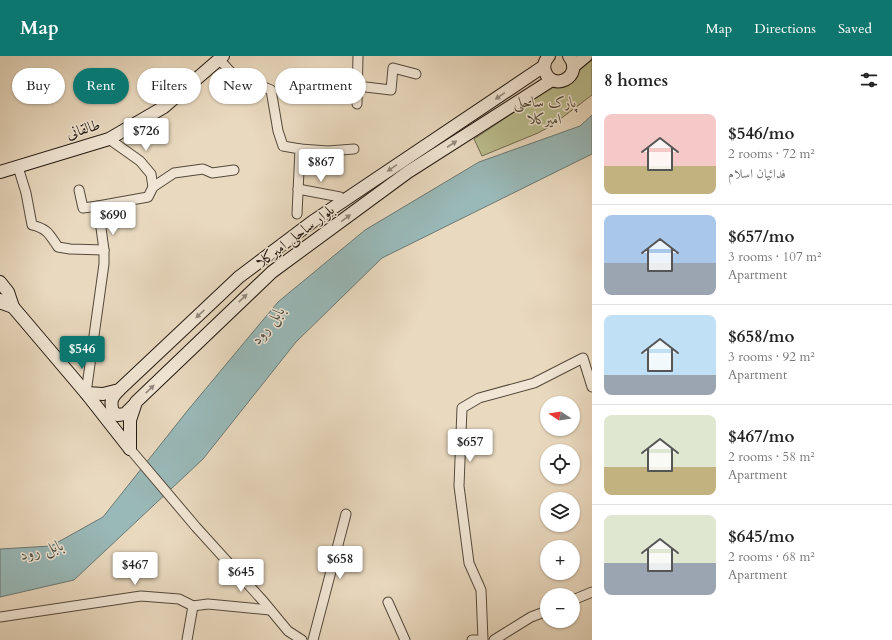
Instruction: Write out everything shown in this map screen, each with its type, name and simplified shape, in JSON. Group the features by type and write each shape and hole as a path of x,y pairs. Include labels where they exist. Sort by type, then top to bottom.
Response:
{"main road":[{"path":"546,60 547,76 552,80 560,82 569,78 572,74 572,61 586,56"},
{"name":"طالقانی","path":"0,172 109,139 164,107 221,58"},
{"name":"بلوار ساحلی امیرکلا","path":"119,390 239,277 312,222 546,60"},
{"name":"بلوار ساحلی امیرکلا","path":"130,448 130,420 136,402 272,272 408,172 552,80"},
{"path":"0,282 8,292 13,307 86,393 130,448"},
{"path":"0,300 2,303 13,307"},
{"path":"86,393 103,394 119,390"},
{"path":"119,390 112,396 110,403 112,412 118,415 125,414 136,402"}],"street":[{"path":"358,56 358,68"},
{"path":"221,58 246,89 252,92 264,87 271,90 278,131 283,146 328,151 354,149"},
{"path":"366,87 391,90 393,68 416,74"},
{"path":"109,139 140,161 151,174 153,187"},
{"path":"297,214 300,149"},
{"path":"18,167 26,193 32,225 42,228 48,232 58,247 70,249 104,250"},
{"path":"79,190 83,208 148,197 153,187 174,173 203,169 212,173 234,170"},
{"path":"298,190 340,197"},
{"path":"86,393 104,264 104,250 98,206"},
{"path":"483,640 481,590 469,563 459,486 462,408 479,398 534,383 583,358 592,387"},
{"path":"130,448 196,527 288,631 302,640"},
{"path":"313,640 346,514"},
{"path":"580,597 592,592"},
{"path":"0,617 141,596 179,599 193,606 208,604 270,610"},
{"path":"388,602 405,640"},
{"path":"187,640 193,606"},
{"path":"494,640 540,614"},
{"path":"472,640 477,640"}],"green space":[{"name":"پارک ساحلی امیرکلا","path":"592,60 592,95 551,126 538,133 482,156 474,139"}],"water":[{"name":"بابل رود","path":"592,115 592,154 382,258 296,342 203,459 74,580 0,597 0,549 51,546 103,517 188,410 278,302 365,230 479,162 580,126"}]}
